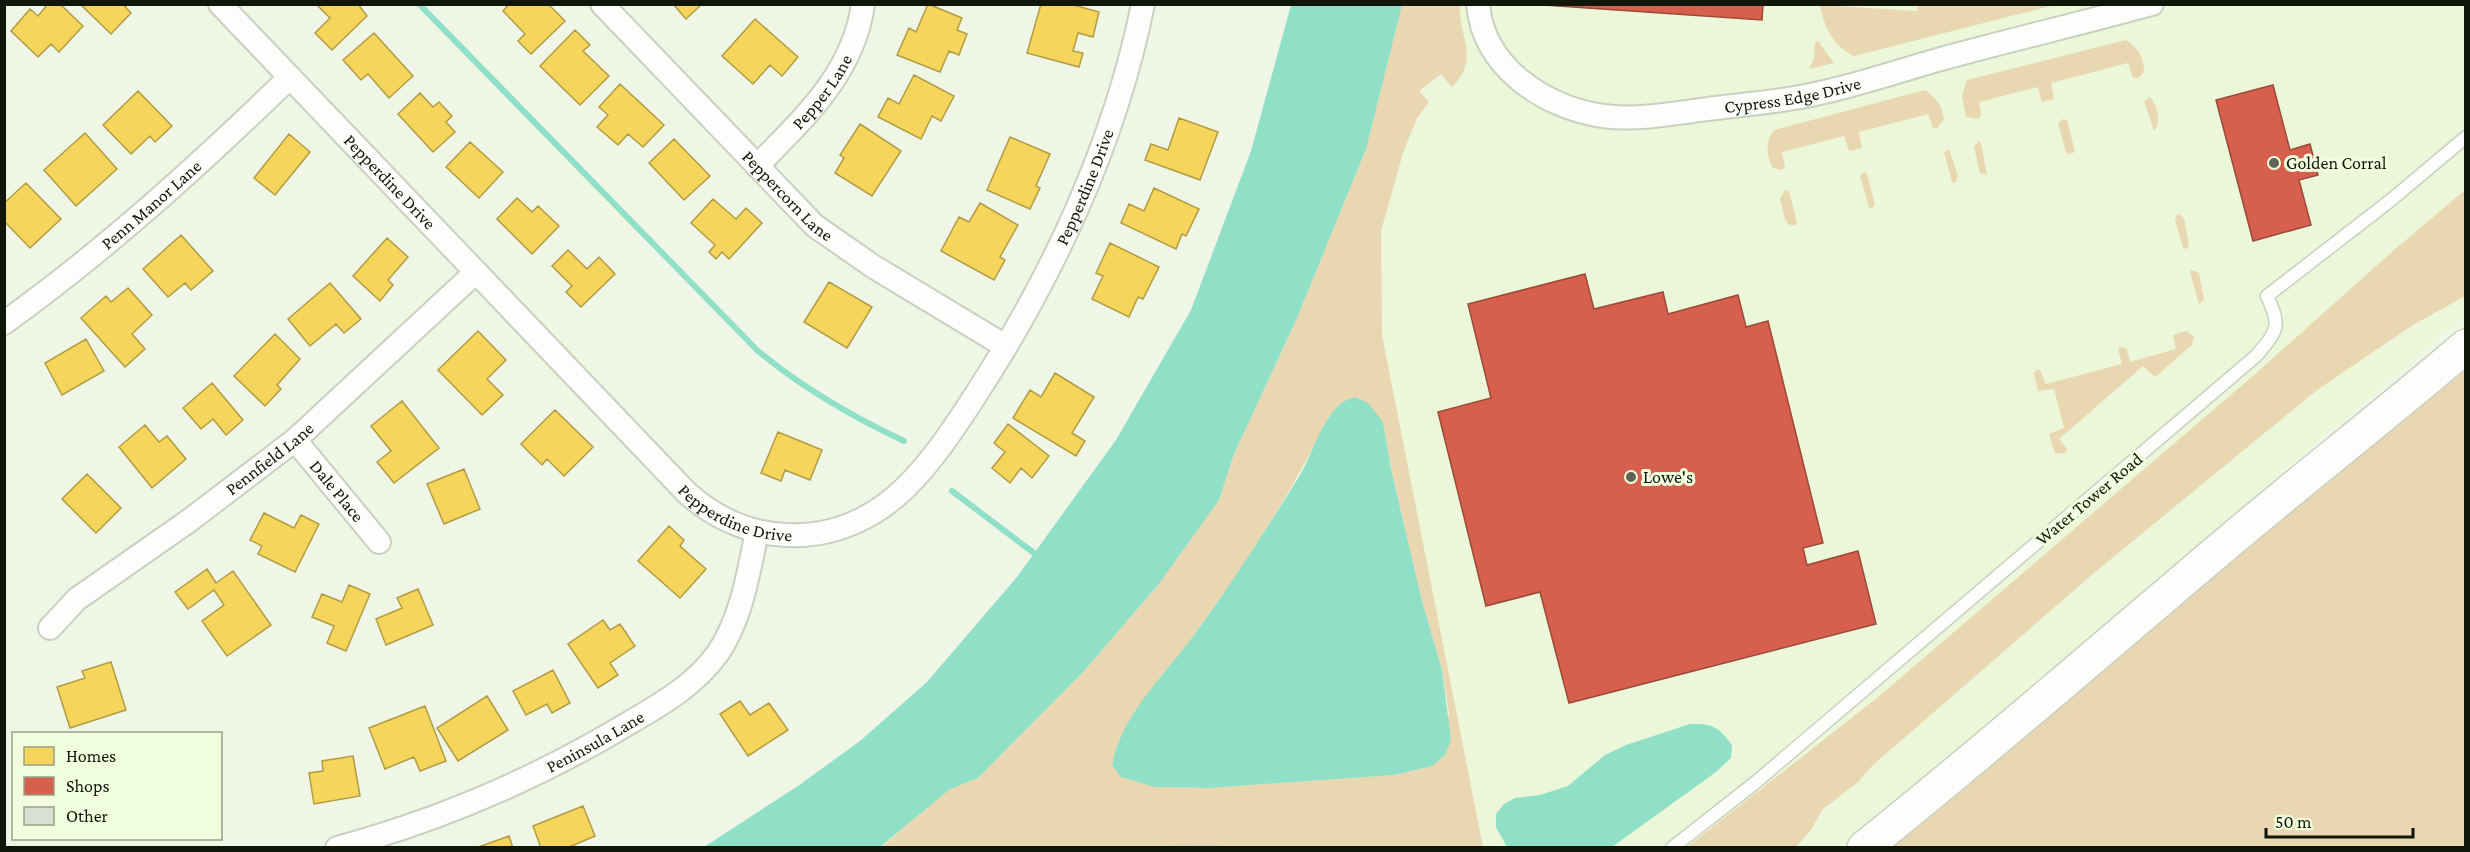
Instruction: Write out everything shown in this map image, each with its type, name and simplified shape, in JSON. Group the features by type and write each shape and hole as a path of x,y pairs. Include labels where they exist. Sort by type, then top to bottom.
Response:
{"highway":[{"path":"1864,848 2466,346"}],"street":[{"name":"Pepperdine Drive","path":"220,4 687,493 714,514 757,532 793,536 826,531 856,521 893,499 909,483 948,434 1005,346 1058,250 1092,171 1123,83 1143,4"},
{"name":"Peppercorn Lane","path":"602,4 798,209 831,238 1005,346"},
{"name":"Pepper Lane","path":"757,166 805,116 834,81 852,45 863,4"},
{"name":"Cypress Edge Drive","path":"1478,4 1485,35 1496,54 1533,91 1578,112 1606,117 1635,117 1789,99 2152,4"},
{"name":"Penn Manor Lane","path":"4,323 120,235 199,165 290,78"},
{"name":"Pennfield Lane","path":"50,628 77,600 190,520 295,440 476,272"},
{"name":"Dale Place","path":"295,440 379,542"},
{"name":"Peninsula Lane","path":"337,848 426,820 531,777 606,737 684,687 709,663 730,631 743,597 757,532"}],"lane":[{"name":"Water Tower Road","path":"1672,848 1756,782 2256,356 2268,343 2276,325 2276,314 2267,296 2391,200 2466,137"}],"shaded area":[{"path":"1918,4 2055,5 1854,56 1840,47 1831,35 1820,5 1917,11"},
{"path":"1402,5 2465,5 2465,316 1843,847 1483,847 1382,335 1303,304 1366,149"},
{"path":"1402,5 1460,5 1467,56 1465,66 1461,76 1452,87 1441,74 1419,91 1429,102 1417,118 1403,153 1381,231 1382,335 1483,847 880,848 950,788 978,778 1084,671 1158,585 1219,500 1234,454 1297,318 1366,149","holes":["1329,416 1383,422 1391,469 1422,601 1442,670 1449,715 1432,766 1393,775 1210,788 1155,787 1112,765 1124,730 1248,557 1299,474"]},
{"path":"2126,40 2134,46 2143,62 2144,72 2138,78 2133,78 2128,63 2051,83 2054,99 2042,102 2038,87 1979,102 1981,116 1978,119 1966,117 1962,96 1967,80"},
{"path":"1818,41 1834,63 1809,69 1814,58 1815,42"},
{"path":"1925,90 1936,99 1942,111 1944,120 1937,128 1933,128 1928,114 1859,132 1862,148 1849,151 1844,136 1782,152 1785,167 1782,170 1773,168 1768,149 1769,139 1774,130"},
{"path":"2150,97 2158,114 2158,123 2154,131 2144,101"},
{"path":"2063,119 2067,120 2075,152 2069,154 2066,152 2058,123"},
{"path":"1979,141 1987,175 1980,173 1974,147"},
{"path":"1949,149 1958,176 1955,183 1952,182 1944,152"},
{"path":"1865,172 1875,205 1872,208 1869,207 1860,176"},
{"path":"1785,190 1789,191 1797,223 1794,226 1788,224 1785,219 1780,199"},
{"path":"2465,190 2465,296 2413,325 2317,390 2094,573 1873,765 1857,783 1823,809 1810,831 1796,847 1687,847 1877,698 2254,375"},
{"path":"2179,214 2184,218 2189,246 2186,249 2183,248 2175,220"},
{"path":"2191,270 2199,273 2204,300 2199,304 2190,272"},
{"path":"2186,331 2194,336 2192,345 2155,377 2143,366 2059,439 2067,449 2065,454 2055,453 2049,434 2064,428 2054,389 2038,391 2034,374 2036,370 2040,370 2046,384 2122,364 2118,349 2121,347 2127,349 2130,362 2176,349 2173,335"},
{"path":"2465,371 2465,847 1880,848 2226,562"}],"water":[{"path":"1291,5 1402,5 1366,149 1297,318 1234,454 1219,500 1158,585 1084,671 978,778 950,789 880,847 704,847 798,786 860,741 927,682 1017,577 1116,440 1191,310 1251,151"},
{"path":"1355,397 1368,403 1383,422 1391,469 1422,601 1442,670 1451,740 1445,755 1432,766 1394,775 1210,788 1155,787 1121,777 1112,765 1124,730 1133,714 1191,639 1246,561 1297,480 1332,413 1341,404"},
{"path":"1690,724 1710,726 1719,730 1732,745 1731,758 1716,772 1612,847 1507,847 1496,827 1496,814 1504,804 1515,798 1540,795 1568,786 1605,755 1626,745"}],"building: Homes":[{"path":"48,4 60,4 83,26 59,52 51,44 38,57 11,31 30,9 38,16"},
{"path":"80,4 123,4 131,13 111,34"},
{"path":"316,4 358,4 367,16 332,50 315,33 330,18"},
{"path":"509,4 548,4 565,21 531,54 518,41 525,34 503,11"},
{"path":"673,4 702,4 686,19"},
{"path":"928,4 962,18 957,30 967,34 959,55 949,51 940,72 897,55 909,28 916,32"},
{"path":"1041,4 1070,4 1099,12 1093,37 1078,33 1073,51 1083,53 1079,67 1027,53"},
{"path":"755,19 798,57 782,76 770,65 753,84 722,56"},
{"path":"575,30 590,45 583,51 609,76 580,105 540,66"},
{"path":"374,33 413,76 389,98 368,74 361,80 343,60"},
{"path":"914,75 954,96 941,121 932,116 921,139 878,117 888,98 899,104"},
{"path":"620,84 664,125 643,147 628,134 618,145 597,127 608,115 599,107"},
{"path":"138,91 172,126 155,142 150,136 131,154 103,125"},
{"path":"420,93 433,107 439,102 452,116 446,122 455,132 433,152 398,114"},
{"path":"1179,118 1218,132 1200,180 1145,160 1151,144 1168,150"},
{"path":"860,124 901,151 872,196 835,173 844,158 840,155"},
{"path":"85,133 117,169 76,206 44,170"},
{"path":"289,134 310,152 275,195 254,178"},
{"path":"1010,137 1050,154 1036,186 1040,188 1030,209 987,190"},
{"path":"674,139 710,176 684,200 649,163"},
{"path":"470,142 503,172 479,198 446,167"},
{"path":"26,183 61,219 30,248 4,221 4,203"},
{"path":"1154,188 1199,209 1186,236 1182,234 1176,249 1121,223 1129,204 1144,211"},
{"path":"517,198 532,212 538,206 559,226 532,254 497,219"},
{"path":"713,199 736,219 746,208 762,223 729,259 722,252 716,259 709,252 715,245 691,223"},
{"path":"980,203 1018,225 1000,257 1005,260 994,280 941,251 959,217 969,222"},
{"path":"181,235 213,271 191,290 185,283 168,297 143,269"},
{"path":"387,238 408,257 388,280 393,285 380,301 353,276"},
{"path":"1110,243 1159,267 1143,299 1138,297 1129,317 1092,299 1103,276 1096,273"},
{"path":"568,250 587,269 599,257 615,274 581,307 566,292 572,286 552,266"},
{"path":"829,282 872,307 847,348 804,322"},
{"path":"330,283 361,319 344,333 336,324 310,346 288,319"},
{"path":"128,288 152,315 132,334 145,349 125,367 81,318 106,296 111,302"},
{"path":"478,331 506,360 487,379 503,395 482,415 438,370"},
{"path":"275,334 300,359 277,385 281,389 265,406 234,376"},
{"path":"86,339 104,371 62,395 45,363"},
{"path":"1055,373 1094,397 1072,433 1085,441 1076,456 1013,418 1030,390 1041,397"},
{"path":"212,383 243,420 226,435 213,419 201,429 183,408"},
{"path":"402,401 439,448 394,483 377,462 391,451 371,426"},
{"path":"555,410 593,447 564,476 547,459 542,465 521,444"},
{"path":"1008,424 1049,456 1032,478 1021,468 1010,483 992,468 1005,452 994,443"},
{"path":"145,425 159,442 167,436 186,459 152,488 119,447"},
{"path":"778,432 822,450 810,480 785,470 781,481 761,473"},
{"path":"464,469 480,509 444,524 427,484"},
{"path":"87,474 121,508 96,533 62,499"},
{"path":"264,513 294,528 301,515 319,524 295,572 258,554 262,546 250,540"},
{"path":"669,526 684,540 680,546 706,569 680,598 638,561"},
{"path":"207,569 216,583 233,571 271,625 227,656 202,621 224,605 214,590 188,609 175,592"},
{"path":"349,585 370,594 346,651 327,643 334,626 312,617 322,594 342,602"},
{"path":"418,589 433,625 386,645 376,619 402,608 397,598"},
{"path":"603,620 610,630 620,624 635,646 610,663 618,675 598,688 568,644"},
{"path":"111,662 126,710 70,728 57,687 85,678 82,671"},
{"path":"553,670 570,703 552,713 547,704 526,715 513,691"},
{"path":"487,696 508,730 458,761 437,728"},
{"path":"740,701 750,715 769,703 788,730 748,756 720,714"},
{"path":"425,706 446,761 420,771 414,757 385,769 369,728"},
{"path":"353,756 360,796 314,804 309,773 323,771 322,761"},
{"path":"583,806 595,836 567,848 541,848 533,826"},
{"path":"509,836 513,848 476,848"}],"building: Shops":[{"path":"1529,4 1763,4 1762,20"},
{"name":"Golden Corral","path":"2273,85 2290,150 2310,144 2318,175 2299,180 2311,225 2253,241 2216,100"},
{"name":"Lowe's","path":"1585,274 1594,309 1663,292 1668,314 1738,295 1746,327 1768,321 1823,543 1803,548 1807,565 1858,551 1876,624 1569,703 1540,592 1486,606 1438,412 1491,398 1468,304"}],"building: Other":[{"path":"1216,846 1216,848 1147,848 1147,847"}],"waterway":[{"path":"419,4 757,350 792,377 828,400 904,441"},
{"path":"952,491 1034,553"}],"place":[{"name":"Golden Corral","path":"2274,163"},
{"name":"Lowe's","path":"1631,477"}]}
